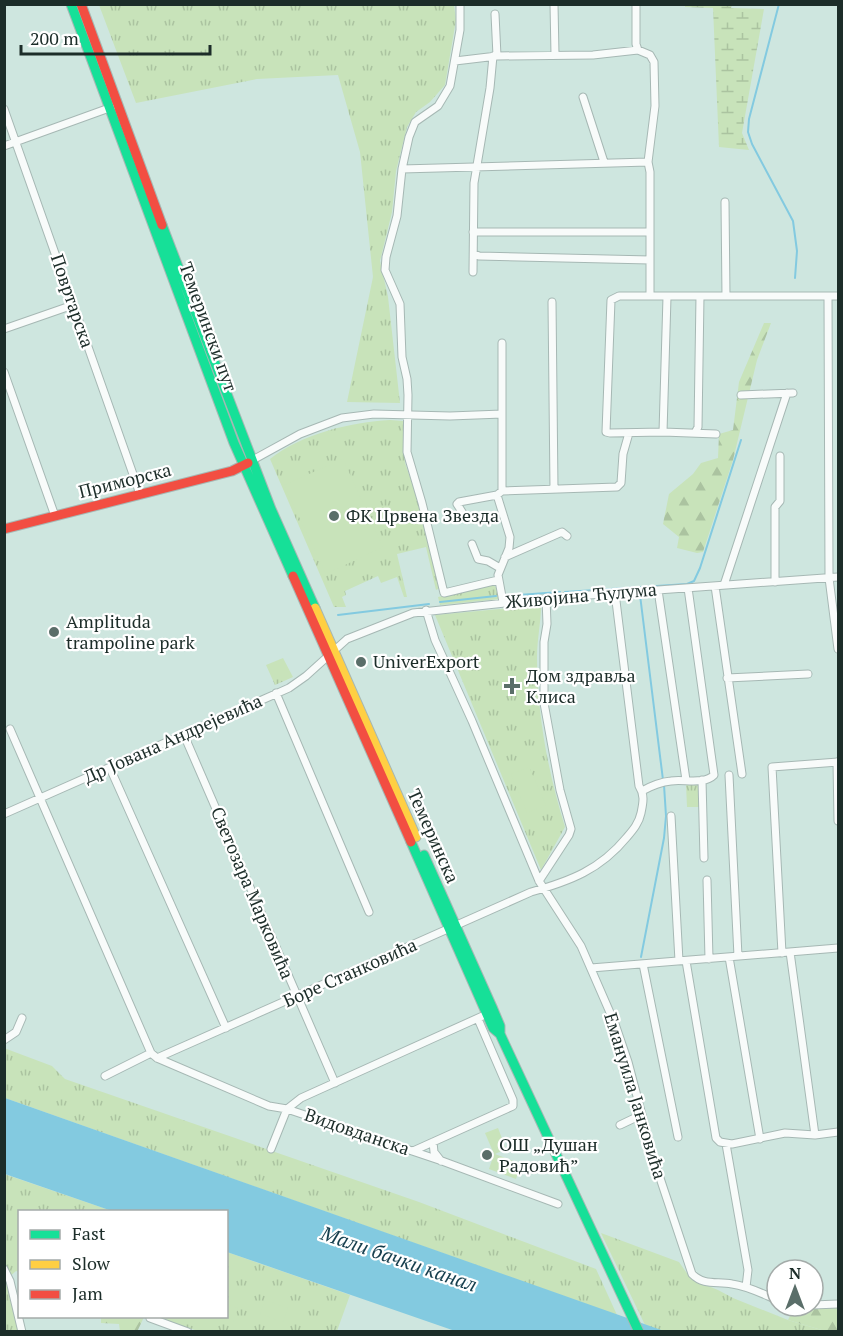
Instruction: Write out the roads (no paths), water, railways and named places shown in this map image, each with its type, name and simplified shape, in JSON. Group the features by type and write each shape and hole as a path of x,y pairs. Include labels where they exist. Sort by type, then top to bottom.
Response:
{"main road":[{"name":"Темерински пут","path":"72,4 114,106 247,463 330,653"},
{"name":"Темерински пут","path":"81,4 114,106"},
{"name":"Приморска","path":"4,529 232,471 247,463"},
{"name":"Темеринска","path":"330,653 417,855 492,1007 500,1026 500,1035"},
{"name":"Темеринска","path":"452,929 482,1017 500,1035 639,1332"}],"street":[{"path":"460,4 461,22 450,86 444,99 429,114 418,119 412,129 402,169 397,216 386,257 386,270 400,304 402,357 408,395 408,459 422,503 444,593 498,580"},
{"path":"554,4 555,55"},
{"path":"636,4 638,50"},
{"path":"473,272 476,166 495,56 495,14"},
{"path":"455,61 495,56 593,55 638,50 650,55 654,65 653,128 648,162 650,172 650,296"},
{"path":"583,97 604,162"},
{"path":"4,146 114,106"},
{"name":"Повртарска","path":"4,109 140,494"},
{"path":"402,169 648,162"},
{"path":"725,202 726,296"},
{"path":"473,232 650,232"},
{"path":"474,254 578,260 650,260"},
{"path":"716,434 663,432 610,434 606,432 613,298 619,296 838,296"},
{"path":"695,433 698,427 700,296"},
{"path":"828,296 829,578 838,649"},
{"path":"663,432 667,297"},
{"path":"552,302 554,489"},
{"path":"4,329 73,305"},
{"path":"502,343 499,493 509,532 509,548 500,568 498,580 503,602"},
{"path":"4,372 54,516"},
{"path":"724,585 790,393 741,394"},
{"path":"247,463 300,434 328,422 355,415 502,414"},
{"path":"464,514 459,502 499,493 619,486 623,454 629,433"},
{"path":"775,582 775,507 780,501 780,456"},
{"path":"505,557 562,532 567,536"},
{"path":"472,544 478,559 488,561 500,568"},
{"name":"Живојина Ћулума","path":"330,653 355,635 409,614 426,610 546,598 838,578"},
{"path":"715,586 742,774"},
{"path":"642,790 670,781 702,780 714,777 715,771 688,588"},
{"path":"658,590 686,780"},
{"name":"Боре Станковића","path":"105,1076 226,1028 531,892 567,881 586,872 614,853 639,820 643,804 615,593"},
{"path":"539,881 571,829 560,790 544,703 546,598"},
{"name":"Емануила Јанковића","path":"426,610 435,641 472,721 539,881 572,930 619,1034 652,1157 692,1274 697,1279 708,1283 732,1284 765,1295"},
{"name":"Др Јована Андрејевића","path":"4,814 276,693 299,681 330,653"},
{"path":"727,678 808,674"},
{"path":"276,693 369,912"},
{"path":"10,729 154,1055"},
{"name":"Светозара Марковића","path":"184,735 335,1083"},
{"path":"815,1136 786,953 772,767 838,762 838,821"},
{"path":"110,768 226,1028"},
{"path":"729,775 738,956"},
{"path":"702,780 704,858"},
{"path":"671,816 683,961 715,1133 723,1143 748,1270 746,1287"},
{"path":"707,880 709,959"},
{"path":"591,968 838,948"},
{"path":"729,957 760,1139"},
{"path":"643,964 678,1137"},
{"path":"271,1149 287,1109 301,1098 482,1017 513,1100 513,1106 413,1151"},
{"path":"4,1040 15,1032 22,1018"},
{"name":"Видовданска","path":"154,1055 269,1106 287,1109 413,1151 558,1204"},
{"path":"620,1125 641,1115"},
{"path":"723,1143 747,1143 785,1133 815,1136 838,1132"},
{"path":"433,1142 434,1152 442,1161"},
{"path":"4,1269 10,1281 18,1315"},
{"path":"150,1318 188,1332"}],"water":[{"name":"Мали бачки канал","path":"5,1098 664,1331 455,1331 228,1252 228,1210 109,1210 5,1174"}],"waterway":[{"path":"779,4 749,119 748,132 752,144 793,221 797,251 795,278"},
{"path":"565,592 687,584 694,581 741,440"},
{"path":"505,596 560,592"},
{"path":"640,595 663,780"},
{"path":"440,602 496,596"},
{"path":"338,615 429,604"},
{"path":"641,957 664,838 666,816 664,785"}],"place":[{"name":"ФК Црвена Звезда","path":"334,516"},
{"name":"Amplituda trampoline park","path":"54,632"},
{"name":"UniverExport","path":"361,662"},
{"name":"Дом здравља Клиса","path":"512,686"},
{"name":"ОШ „Душан Радовић”","path":"487,1155"}]}
